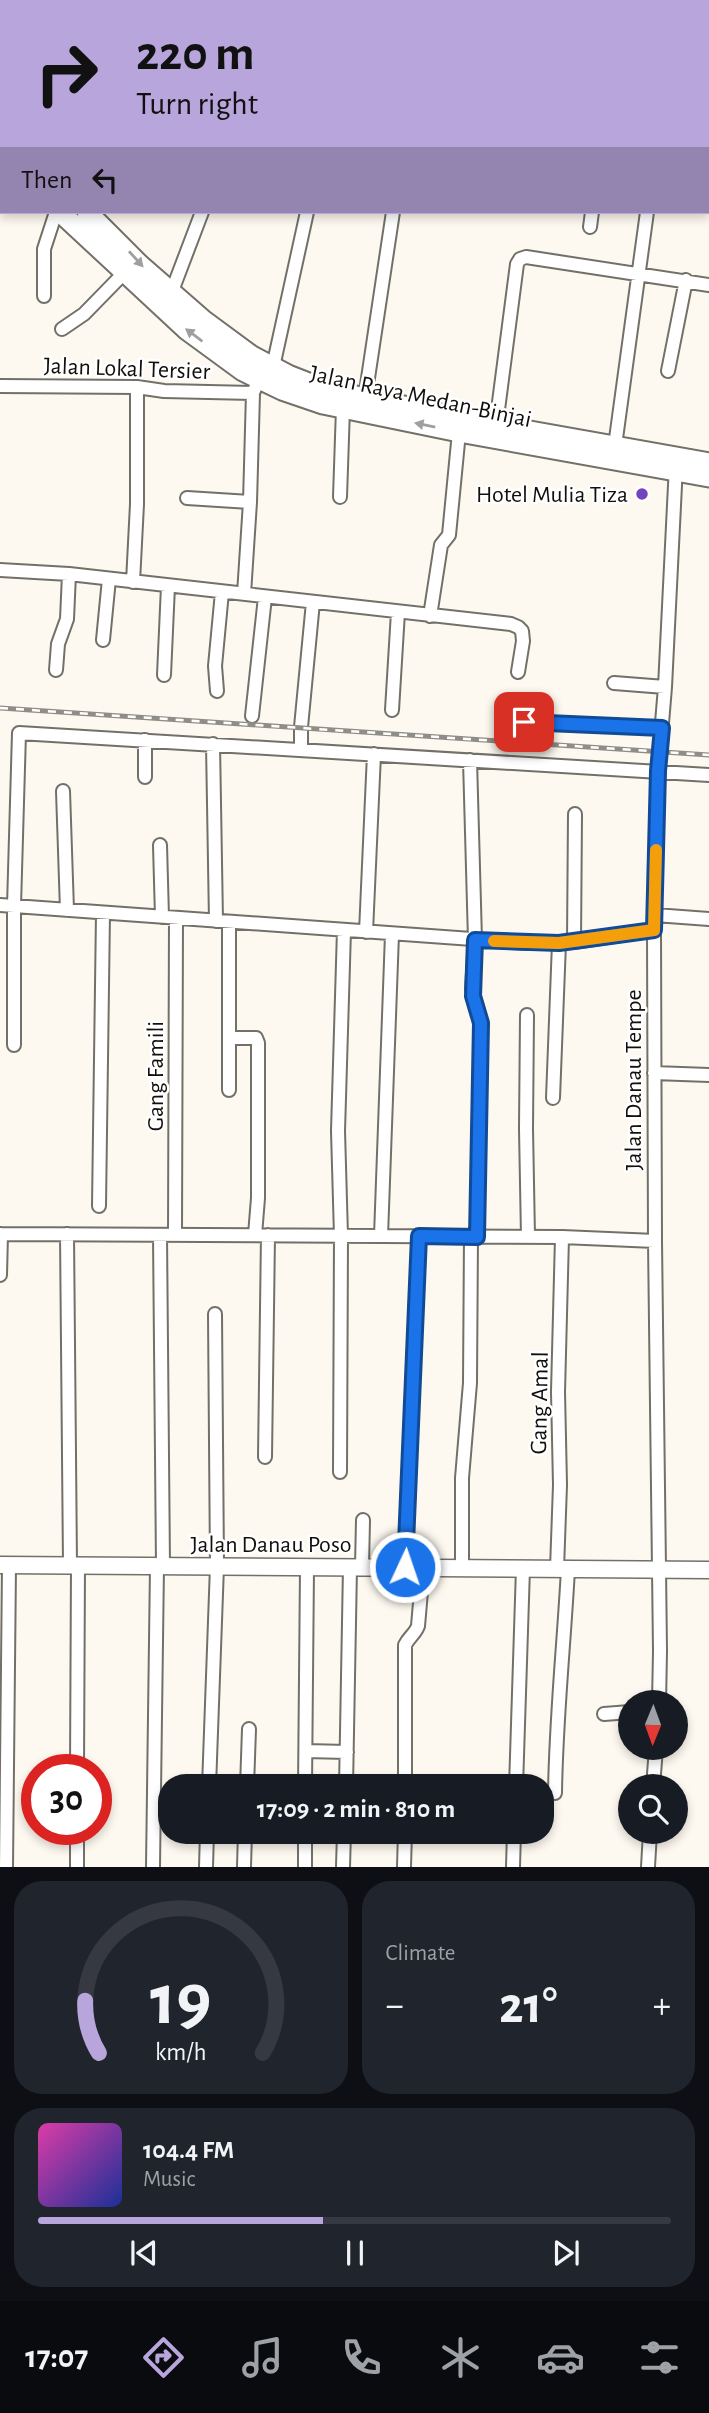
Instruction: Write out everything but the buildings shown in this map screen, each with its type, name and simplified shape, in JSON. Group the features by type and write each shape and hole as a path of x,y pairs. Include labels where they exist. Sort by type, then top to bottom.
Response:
{"main road":[{"name":"Jalan Raya Medan-Binjai","path":"60,214 187,330 243,371 282,390 323,404 459,432 676,465 709,463"},
{"name":"Jalan Raya Medan-Binjai","path":"89,214 140,265 203,320 252,356 262,379"},
{"name":"Jalan Raya Medan-Binjai","path":"262,379 615,446 709,477"}],"street":[{"path":"44,296 44,249 57,214"},
{"path":"172,291 201,214"},
{"path":"244,594 262,379 306,214"},
{"path":"365,398 393,214"},
{"path":"590,227 592,214"},
{"path":"615,446 647,214"},
{"path":"496,425 517,264 520,259 526,257 709,285"},
{"path":"62,329 84,314 125,272"},
{"path":"668,371 686,280"},
{"name":"Jalan Lokal Tersier","path":"0,386 137,387 164,391 262,379"},
{"path":"132,582 137,503 137,387"},
{"path":"340,497 343,408"},
{"path":"430,616 441,545 449,535 459,432"},
{"name":"Jalan Danau Tempe","path":"659,1690 654,1241 654,930 658,771 676,465"},
{"path":"187,498 250,502"},
{"path":"0,570 69,574 511,624 518,627 523,641 518,672"},
{"path":"56,670 58,644 67,619 69,574"},
{"path":"103,640 109,579"},
{"path":"164,675 168,586"},
{"path":"217,691 215,666 222,592"},
{"path":"252,716 265,597"},
{"path":"301,750 313,603"},
{"path":"392,710 398,612"},
{"path":"614,683 665,687"},
{"path":"524,722 662,728"},
{"path":"14,1045 14,906 19,733 709,775"},
{"path":"145,740 145,777"},
{"path":"213,744 229,1038 229,1090"},
{"path":"366,932 374,754"},
{"path":"462,1568 462,1478 470,1383 481,1023 473,996 475,940 470,760"},
{"path":"63,791 67,910"},
{"path":"574,942 575,814"},
{"path":"160,845 162,917"},
{"path":"0,905 475,940 559,943 654,930"},
{"path":"99,1206 103,913"},
{"path":"655,915 709,919"},
{"name":"Gang Famili","path":"175,1235 176,918"},
{"path":"340,1472 341,1236 338,1131 344,930"},
{"path":"381,1236 392,934"},
{"path":"553,1098 559,943"},
{"path":"527,1016 528,1237"},
{"path":"229,1038 256,1038 258,1043 258,1198 262,1235 265,1457"},
{"path":"654,1073 709,1075"},
{"path":"0,1275 0,1234 562,1237 654,1241"},
{"path":"67,1234 77,1754"},
{"path":"153,1867 160,1566 160,1234"},
{"path":"405,1567 419,1236"},
{"name":"Gang Amal","path":"555,1793 556,1737 564,1656 558,1392 562,1237"},
{"path":"210,1774 218,1566 215,1314"},
{"path":"346,1774 356,1567 363,1520"},
{"path":"4,1564 6,1867"},
{"name":"Jalan Danau Poso","path":"4,1564 709,1570"},
{"path":"305,1774 307,1568"},
{"path":"405,1774 405,1645 416,1633 418,1626 424,1568"},
{"path":"516,1774 523,1568"},
{"path":"604,1714 618,1713"},
{"path":"247,1774 249,1729"},
{"path":"306,1751 347,1752"},
{"path":"206,1867 207,1844"},
{"path":"244,1867 245,1844"},
{"path":"304,1867 305,1844"},
{"path":"343,1867 344,1844"},
{"path":"404,1867 405,1844"},
{"path":"513,1867 514,1844"},
{"path":"648,1867 649,1844"},
{"path":"77,1845 77,1867"}],"railway":[{"path":"0,708 709,755"}],"slow traffic":[{"path":"494,941 574,942 654,930 656,850"}],"place":[{"name":"Hotel Mulia Tiza","path":"642,494"}],"route":[{"path":"405,1567 419,1236 477,1237 481,1023 472,989 475,940 559,943 654,930 658,771 662,728 524,722"}]}
